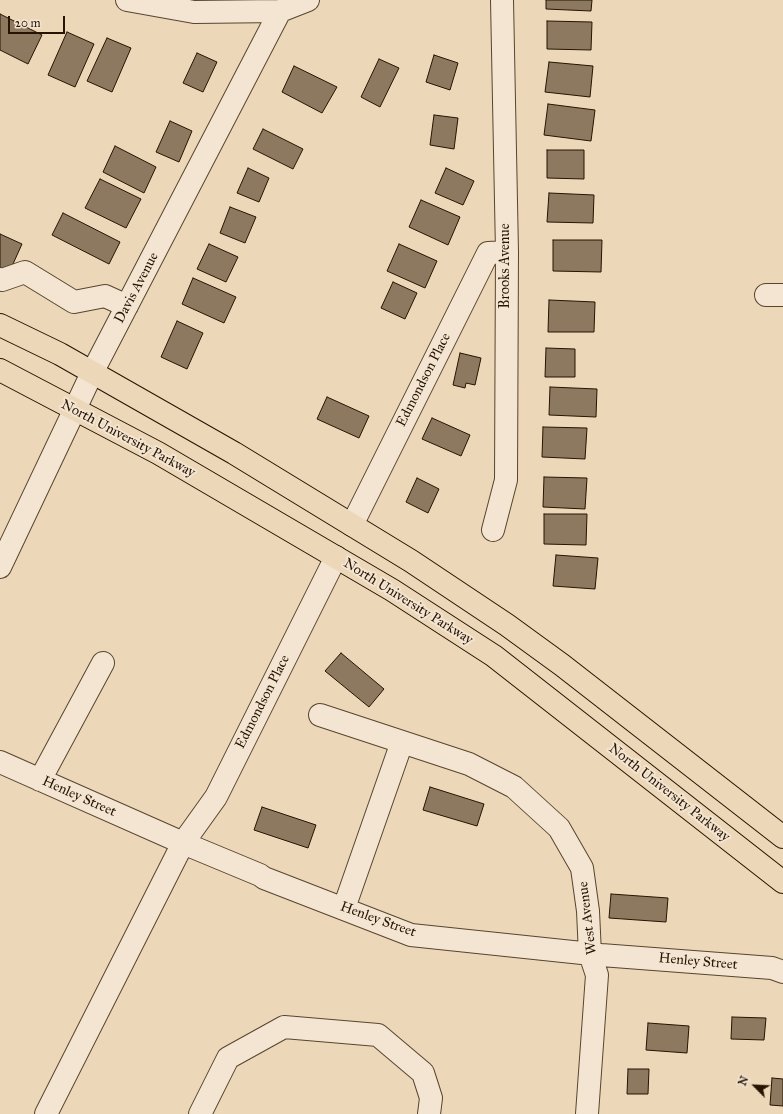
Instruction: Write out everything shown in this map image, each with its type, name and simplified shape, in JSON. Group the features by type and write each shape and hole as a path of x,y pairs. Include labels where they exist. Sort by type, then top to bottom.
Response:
{"main road":[{"path":"0,325 60,354 234,453 411,561 507,625 562,665 783,837"},
{"name":"North University Parkway","path":"0,370 158,453 392,590 494,656 783,882"}],"street":[{"path":"127,0 194,12 280,11 308,0"},
{"name":"Brooks Avenue","path":"493,530 506,480 507,252 502,0"},
{"name":"Davis Avenue","path":"0,567 92,373 280,11"},
{"name":"Edmondson Place","path":"352,525 488,253 507,252"},
{"path":"0,279 2,280 25,272 74,302 105,296 127,306"},
{"name":"Edmondson Place","path":"46,1114 183,843 216,797 336,557"},
{"path":"40,780 103,663"},
{"name":"West Avenue","path":"320,715 469,764 514,787 559,828 582,868 588,911 590,954 598,975 587,1114"},
{"path":"344,908 402,742"},
{"name":"Henley Street","path":"0,762 264,878 411,935 590,954 772,968 783,972"},
{"path":"200,1114 228,1058 284,1027 378,1035 423,1073 431,1098 429,1114"}],"building":[{"path":"546,0 592,0 591,11 546,9"},
{"path":"0,14 42,35 28,64 0,50"},
{"path":"547,21 592,22 591,50 547,49"},
{"path":"67,32 94,44 75,87 48,75"},
{"path":"107,38 131,48 112,92 87,81"},
{"path":"197,53 217,62 203,92 183,83"},
{"path":"434,55 458,63 450,90 426,82"},
{"path":"379,59 399,68 380,107 361,97"},
{"path":"549,62 593,66 590,97 545,92"},
{"path":"294,66 337,87 322,113 282,92"},
{"path":"548,104 595,110 591,141 544,135"},
{"path":"434,115 458,118 454,149 430,145"},
{"path":"170,121 192,131 179,162 156,152"},
{"path":"263,129 303,149 293,169 253,149"},
{"path":"115,146 156,167 144,193 103,172"},
{"path":"547,150 584,150 584,179 547,178"},
{"path":"248,168 269,178 259,202 237,193"},
{"path":"446,168 474,181 463,205 435,193"},
{"path":"100,179 141,199 126,228 85,208"},
{"path":"549,193 594,195 593,223 547,222"},
{"path":"421,200 460,217 448,245 409,227"},
{"path":"230,207 256,217 245,243 220,233"},
{"path":"63,213 120,242 109,264 52,235"},
{"path":"0,234 22,244 8,275 0,271"},
{"path":"553,240 602,240 601,272 553,271"},
{"path":"209,244 238,257 226,282 197,269"},
{"path":"399,244 437,261 425,288 387,271"},
{"path":"193,278 236,297 224,323 182,304"},
{"path":"393,282 417,293 405,319 381,308"},
{"path":"549,300 595,302 594,332 548,332"},
{"path":"177,321 203,333 187,369 161,357"},
{"path":"546,348 575,349 575,377 545,377"},
{"path":"460,353 481,358 475,385 466,383 465,388 453,385"},
{"path":"550,387 597,389 596,417 549,415"},
{"path":"327,397 369,416 359,438 317,419"},
{"path":"432,418 470,435 461,456 422,439"},
{"path":"543,427 587,428 585,459 542,457"},
{"path":"544,477 587,478 585,509 543,507"},
{"path":"417,478 439,489 428,513 406,502"},
{"path":"544,514 587,514 586,545 544,544"},
{"path":"556,555 598,558 595,589 553,586"},
{"path":"341,653 384,689 369,707 325,671"},
{"path":"430,787 484,804 477,826 423,810"},
{"path":"262,807 316,825 308,848 254,830"},
{"path":"611,894 668,898 666,922 609,918"},
{"path":"732,1017 766,1018 764,1040 731,1039"},
{"path":"648,1023 689,1026 687,1053 646,1050"},
{"path":"628,1069 649,1069 648,1094 627,1094"},
{"path":"772,1078 783,1079 783,1106 770,1105"}]}
